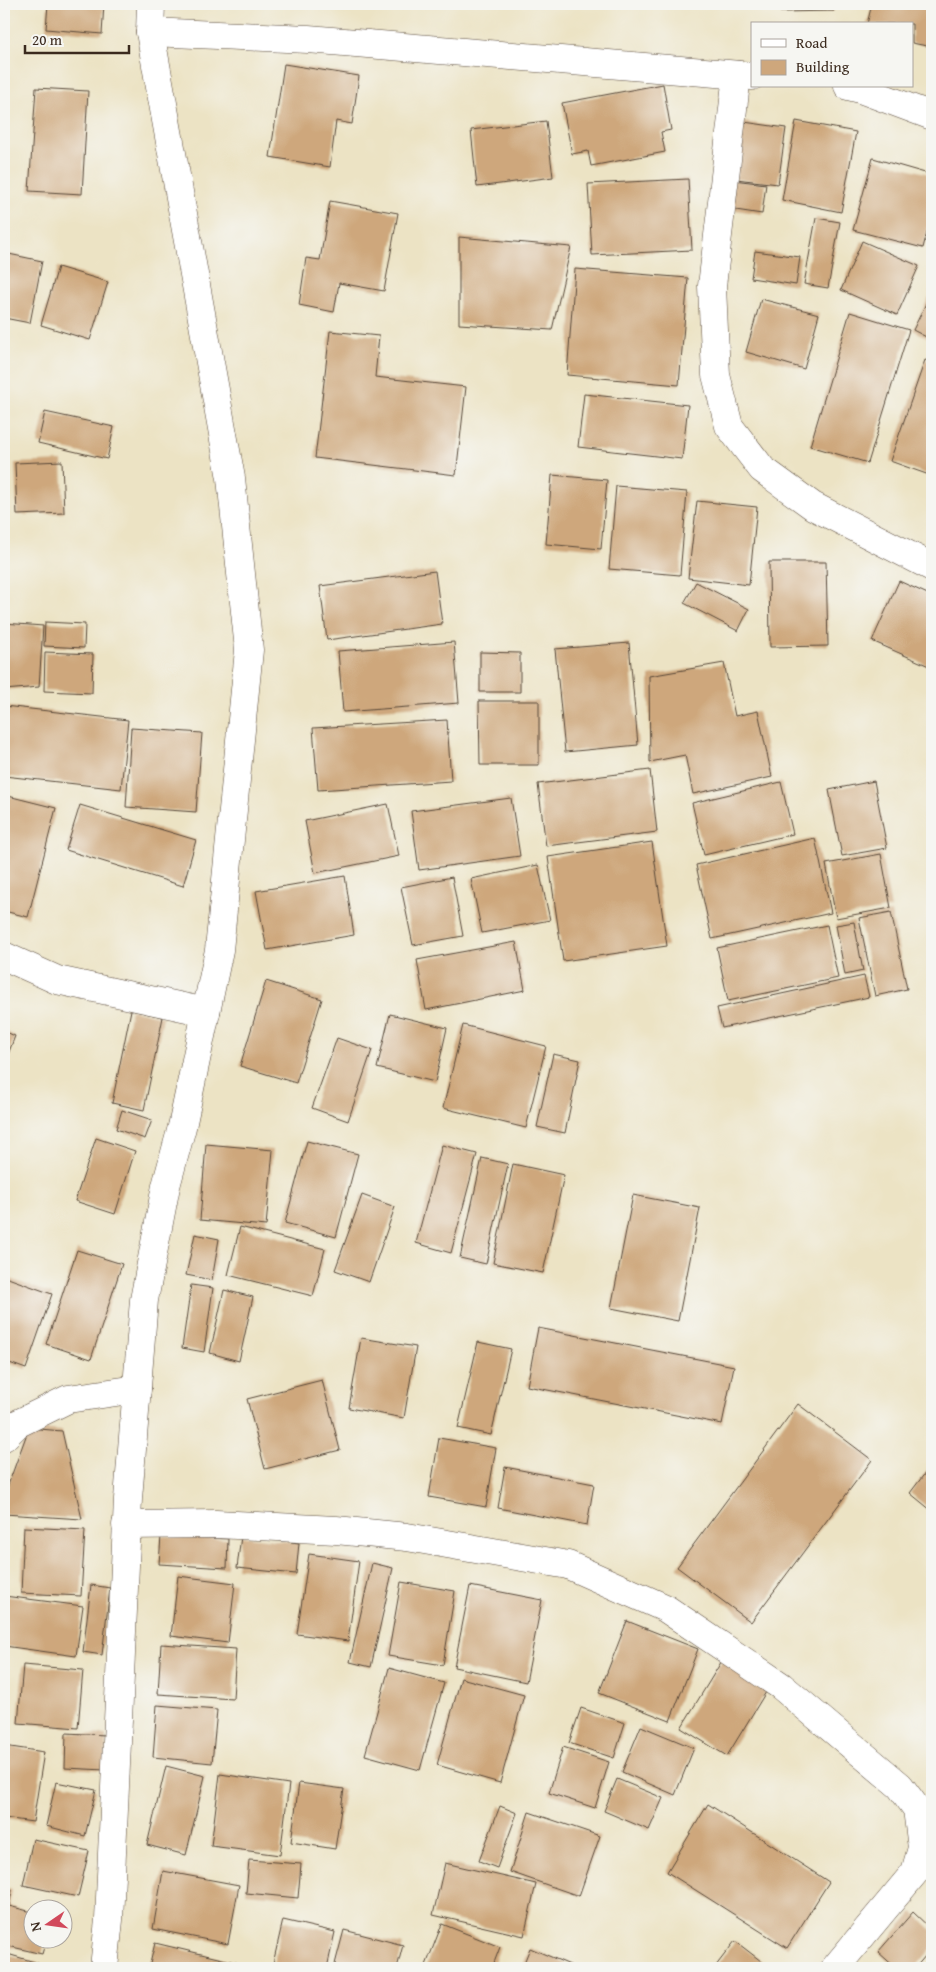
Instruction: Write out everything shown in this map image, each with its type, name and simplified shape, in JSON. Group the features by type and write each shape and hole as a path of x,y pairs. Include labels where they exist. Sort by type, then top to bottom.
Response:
{"street":[{"path":"104,1968 110,1910 126,1525 144,1300 166,1186 182,1127 219,950 250,650 231,478 150,32 151,4"},
{"path":"150,32 308,39 744,75 712,286 716,375 729,426 762,469 813,506 932,567"},
{"path":"856,88 932,116"},
{"path":"4,956 57,980 206,1012"},
{"path":"4,1437 16,1424 68,1399 137,1389"},
{"path":"126,1525 225,1524 336,1530 407,1537 568,1566 665,1608 782,1686 900,1786 917,1809 922,1848 915,1872 835,1968"}],"building":[{"path":"48,4 104,4 102,34 46,29"},
{"path":"780,4 834,4 834,11 780,12"},
{"path":"872,4 932,4 932,47 914,43 914,22 868,22"},
{"path":"284,64 359,76 352,124 336,121 330,167 270,157"},
{"path":"663,84 671,130 661,132 665,152 591,166 588,151 572,154 562,103"},
{"path":"36,88 88,91 82,194 29,191"},
{"path":"546,121 553,177 477,187 471,130"},
{"path":"796,121 856,132 841,212 782,200"},
{"path":"744,122 786,128 778,184 736,179"},
{"path":"873,158 932,175 932,213 923,248 853,230"},
{"path":"688,179 692,250 592,255 588,184"},
{"path":"733,180 766,184 762,214 729,209"},
{"path":"330,201 398,213 384,291 339,283 334,312 299,305 306,258 320,260"},
{"path":"816,218 840,222 828,288 804,284"},
{"path":"459,237 571,247 552,330 459,324"},
{"path":"862,241 919,266 897,315 841,290"},
{"path":"755,251 800,257 796,285 751,278"},
{"path":"4,253 42,261 30,323 4,318"},
{"path":"58,267 108,282 90,340 41,325"},
{"path":"575,269 688,278 679,385 567,375"},
{"path":"932,291 932,340 913,330"},
{"path":"761,299 819,314 804,369 746,352"},
{"path":"850,312 909,330 868,463 810,446"},
{"path":"330,331 379,336 375,377 466,387 456,475 315,458"},
{"path":"925,360 932,362 932,476 890,461"},
{"path":"584,394 688,405 682,459 578,447"},
{"path":"45,412 114,427 107,459 38,443"},
{"path":"62,461 64,513 17,515 15,463"},
{"path":"552,475 607,480 601,549 546,544"},
{"path":"616,486 687,492 680,575 609,569"},
{"path":"697,501 757,507 749,585 688,578"},
{"path":"769,562 826,562 828,646 770,647"},
{"path":"435,571 442,624 327,640 320,586"},
{"path":"899,581 932,596 932,659 929,666 872,641"},
{"path":"696,582 749,609 738,631 684,603"},
{"path":"45,622 85,624 84,648 44,646"},
{"path":"4,623 43,626 39,687 4,690"},
{"path":"454,642 459,703 343,712 338,651"},
{"path":"629,643 638,745 565,752 555,649"},
{"path":"45,652 93,654 92,693 44,691"},
{"path":"480,652 520,653 520,692 480,692"},
{"path":"724,663 735,716 758,711 772,777 693,794 685,755 650,762 649,676"},
{"path":"479,701 539,701 539,765 480,765"},
{"path":"4,706 128,720 121,789 4,776"},
{"path":"447,720 451,781 318,790 313,728"},
{"path":"131,728 202,733 196,812 126,807"},
{"path":"650,770 657,832 546,846 538,784"},
{"path":"874,781 887,848 842,856 829,790"},
{"path":"781,782 793,834 704,855 692,803"},
{"path":"4,795 56,808 28,917 4,911"},
{"path":"511,798 520,856 419,870 411,811"},
{"path":"388,804 399,856 315,873 305,821"},
{"path":"80,805 196,840 183,886 66,850"},
{"path":"815,838 831,913 712,939 696,865"},
{"path":"652,842 667,946 563,961 548,857"},
{"path":"881,854 891,908 836,918 826,864"},
{"path":"538,865 550,920 482,933 471,879"},
{"path":"345,876 354,935 267,950 256,891"},
{"path":"452,877 463,936 413,945 401,887"},
{"path":"891,912 907,989 875,996 859,918"},
{"path":"854,922 863,971 845,975 836,925"},
{"path":"827,925 838,978 728,1001 717,948"},
{"path":"516,942 525,990 426,1010 417,960"},
{"path":"864,976 869,997 722,1028 717,1008"},
{"path":"266,981 322,999 296,1083 240,1066"},
{"path":"131,1010 163,1017 144,1110 112,1103"},
{"path":"390,1014 447,1028 435,1082 377,1068"},
{"path":"463,1025 546,1046 526,1128 443,1108"},
{"path":"4,1031 15,1036 4,1065"},
{"path":"337,1038 372,1050 348,1121 312,1108"},
{"path":"553,1054 580,1060 565,1133 537,1127"},
{"path":"122,1110 152,1120 145,1139 116,1129"},
{"path":"96,1138 135,1151 115,1214 75,1201"},
{"path":"307,1141 358,1154 336,1237 285,1223"},
{"path":"206,1144 273,1150 266,1226 200,1220"},
{"path":"442,1145 477,1154 451,1253 416,1243"},
{"path":"482,1158 508,1164 486,1264 460,1258"},
{"path":"513,1164 564,1175 543,1273 493,1263"},
{"path":"362,1195 395,1207 369,1282 335,1270"},
{"path":"633,1195 700,1208 678,1321 611,1308"},
{"path":"240,1227 325,1249 313,1296 228,1275"},
{"path":"195,1234 219,1239 212,1280 186,1275"},
{"path":"77,1250 122,1264 91,1359 46,1344"},
{"path":"8,1278 52,1294 26,1369 4,1361 4,1290"},
{"path":"191,1285 213,1288 204,1352 182,1348"},
{"path":"224,1290 253,1297 239,1361 210,1353"},
{"path":"538,1328 734,1366 722,1424 527,1386"},
{"path":"361,1338 416,1347 404,1418 349,1408"},
{"path":"478,1342 511,1349 491,1435 458,1428"},
{"path":"322,1380 340,1450 265,1469 247,1399"},
{"path":"798,1404 872,1460 751,1622 677,1567"},
{"path":"29,1428 62,1431 82,1519 4,1514 4,1496"},
{"path":"439,1438 496,1448 486,1507 429,1497"},
{"path":"932,1464 932,1511 910,1493"},
{"path":"505,1467 594,1484 587,1525 498,1508"},
{"path":"24,1527 85,1530 81,1596 21,1593"},
{"path":"161,1536 228,1539 227,1568 159,1564"},
{"path":"241,1536 299,1543 296,1574 237,1568"},
{"path":"309,1554 359,1561 348,1641 297,1634"},
{"path":"372,1563 393,1568 371,1667 350,1662"},
{"path":"178,1576 235,1583 228,1643 171,1636"},
{"path":"401,1582 455,1591 443,1665 388,1656"},
{"path":"91,1585 110,1588 102,1655 83,1652"},
{"path":"470,1586 542,1600 526,1682 454,1667"},
{"path":"4,1596 83,1606 76,1656 4,1646"},
{"path":"627,1621 698,1649 670,1721 599,1693"},
{"path":"161,1644 236,1649 233,1699 158,1694"},
{"path":"723,1659 769,1687 727,1756 681,1728"},
{"path":"23,1665 83,1670 78,1728 18,1723"},
{"path":"389,1668 444,1683 420,1770 365,1755"},
{"path":"461,1678 524,1695 500,1783 437,1765"},
{"path":"157,1705 217,1710 212,1763 153,1757"},
{"path":"581,1708 625,1723 614,1758 569,1743"},
{"path":"641,1726 694,1748 675,1795 622,1772"},
{"path":"66,1733 106,1735 105,1770 65,1768"},
{"path":"4,1746 44,1752 33,1822 4,1818"},
{"path":"563,1747 609,1762 595,1808 549,1793"},
{"path":"166,1766 205,1776 186,1855 147,1845"},
{"path":"220,1774 289,1784 280,1855 211,1846"},
{"path":"617,1779 663,1798 649,1830 604,1811"},
{"path":"56,1782 96,1790 85,1836 46,1826"},
{"path":"299,1783 344,1789 335,1849 291,1842"},
{"path":"708,1804 829,1882 787,1948 667,1872"},
{"path":"500,1806 517,1813 497,1868 479,1861"},
{"path":"529,1812 600,1836 579,1896 510,1872"},
{"path":"33,1839 89,1851 78,1897 23,1885"},
{"path":"249,1860 301,1864 298,1898 246,1893"},
{"path":"445,1863 536,1884 524,1936 433,1915"},
{"path":"163,1871 239,1885 228,1944 153,1929"},
{"path":"4,1888 12,1890 9,1906 22,1909 22,1949 4,1945"},
{"path":"913,1912 932,1930 932,1948 915,1968 896,1968 878,1952"},
{"path":"283,1920 335,1932 327,1968 272,1968"},
{"path":"442,1924 500,1947 492,1968 425,1968"},
{"path":"344,1930 403,1945 397,1968 334,1968"},
{"path":"735,1941 770,1968 715,1967"},
{"path":"155,1943 239,1963 238,1968 149,1968"},
{"path":"530,1948 577,1968 522,1968"},
{"path":"25,1950 43,1950 42,1954"},
{"path":"4,1953 38,1963 37,1968 4,1968"}]}
